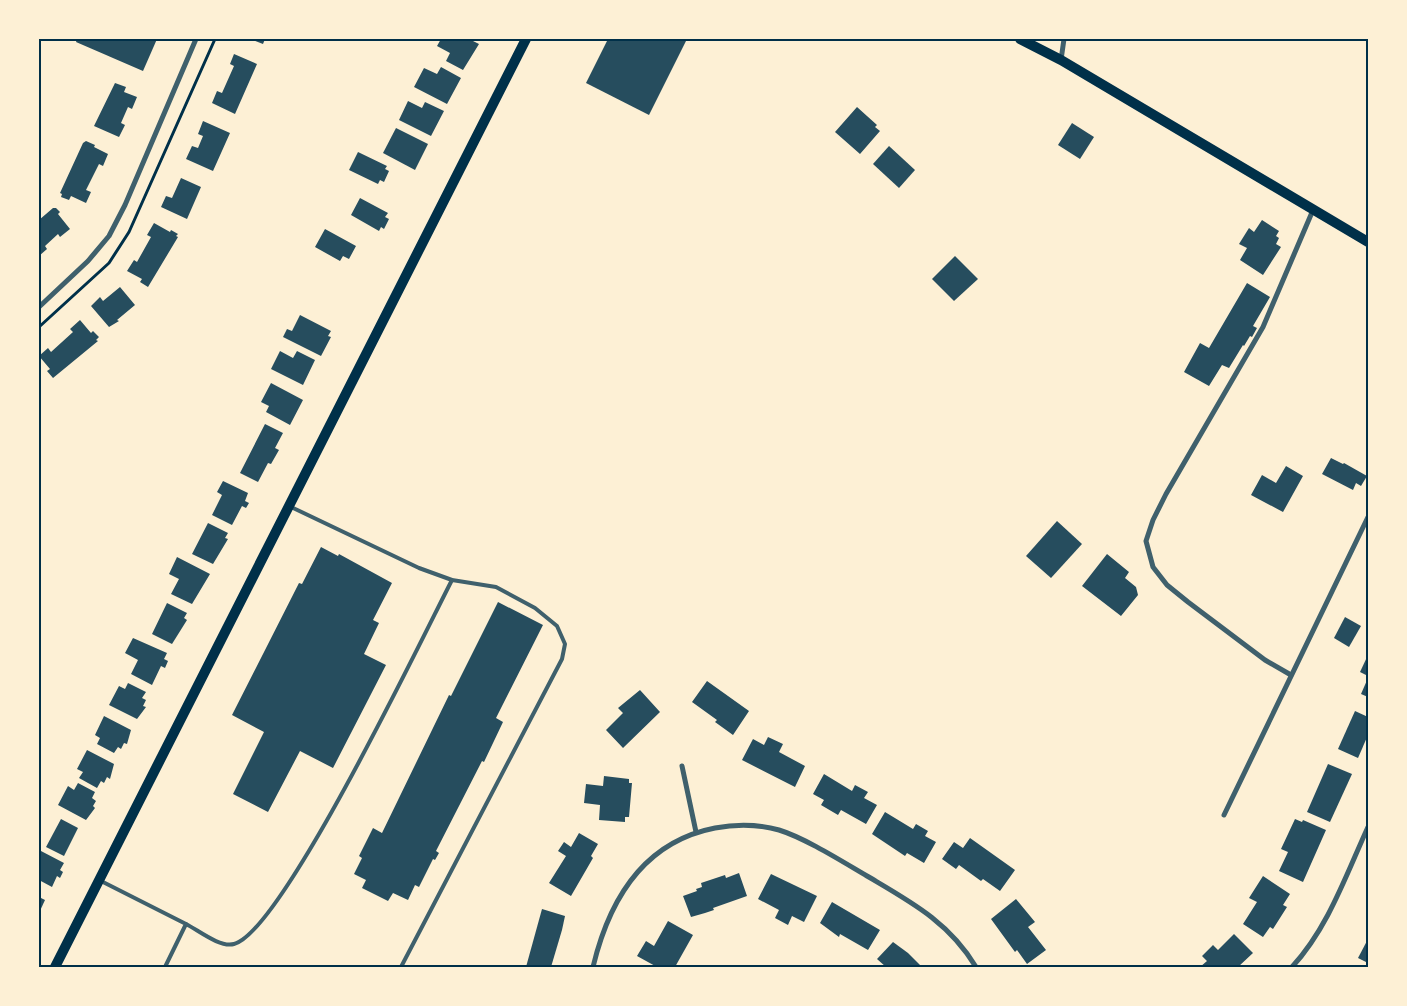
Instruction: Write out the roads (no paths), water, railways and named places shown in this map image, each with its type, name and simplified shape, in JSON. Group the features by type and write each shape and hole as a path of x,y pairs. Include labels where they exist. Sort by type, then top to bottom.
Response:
{"main road":[{"path":"55,967 526,39"},
{"path":"1020,39 1061,60 1368,242"}],"street":[{"path":"39,307 88,261 109,236 125,205 196,39"},
{"path":"1061,60 1064,39"},
{"path":"1291,675 1265,660 1167,584 1154,568 1146,541 1153,520 1166,494 1263,327 1313,210"},
{"path":"1224,815 1368,518"},
{"path":"682,766 696,832"},
{"path":"593,967 608,921 624,889 647,860 670,843 696,832 734,825 756,825 781,831 839,860 922,909 965,949 976,967"},
{"path":"1292,967 1302,956 1324,923 1368,828"}],"lane":[{"path":"289,506 419,568 452,580 496,587 534,608 556,626 565,644 562,659 400,967"},
{"path":"99,880 225,945 234,944 250,936 267,916 341,798 452,580"},
{"path":"165,967 186,924"}]}
